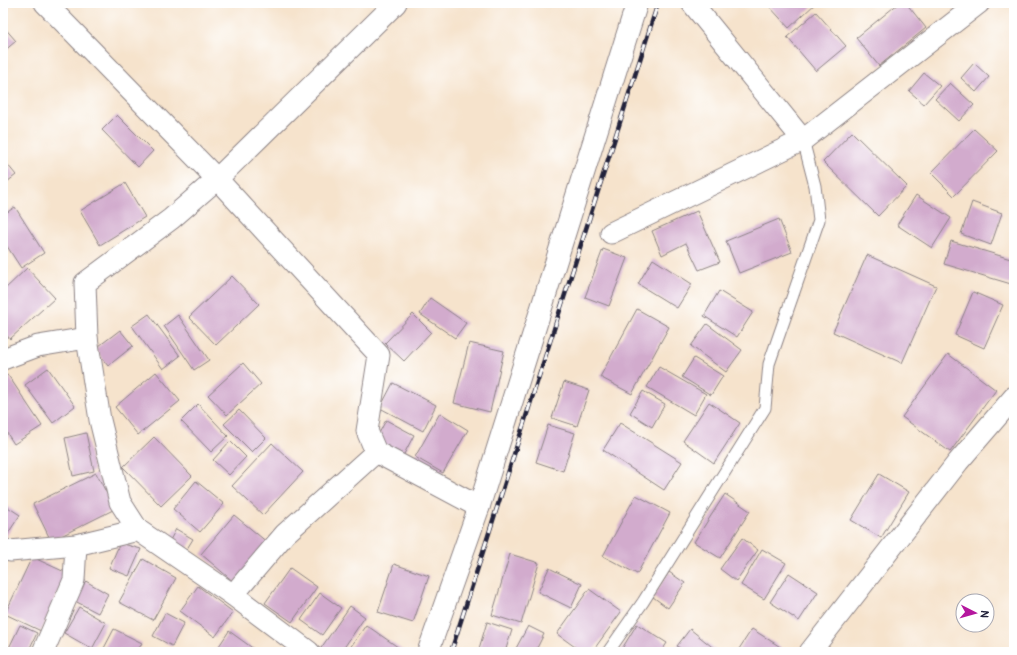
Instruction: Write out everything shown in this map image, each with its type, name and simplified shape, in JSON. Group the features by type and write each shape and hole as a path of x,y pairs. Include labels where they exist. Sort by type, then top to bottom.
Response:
{"street":[{"path":"46,3 217,179 379,355 367,431 376,452 479,507"},
{"path":"309,652 233,595 138,530 120,502 100,420 87,338 85,283 171,220 217,179 396,3"},
{"path":"428,652 479,507 637,3"},
{"path":"692,3 803,140"},
{"path":"611,233 803,140 979,3"},
{"path":"3,359 38,346 87,338"},
{"path":"810,652 958,462 1014,397"},
{"path":"233,595 285,534 376,452"},
{"path":"3,549 10,551 76,545 138,530"},
{"path":"43,652 74,580 76,545"}],"lane":[{"path":"608,652 643,602 766,408 769,364 819,220 816,186 803,140"}],"building":[{"path":"772,3 816,3 789,28 769,6"},
{"path":"899,3 906,3 926,28 879,66 856,38"},
{"path":"816,12 846,46 816,71 787,37"},
{"path":"3,26 16,41 3,52"},
{"path":"974,63 989,77 976,92 961,78"},
{"path":"924,73 940,86 924,104 909,91"},
{"path":"950,83 974,105 959,121 935,99"},
{"path":"117,115 153,151 138,167 102,130"},
{"path":"974,129 998,151 954,196 931,173"},
{"path":"852,132 907,186 878,216 823,162"},
{"path":"3,159 16,175 3,185"},
{"path":"125,183 145,217 100,245 80,211"},
{"path":"916,195 951,218 932,248 897,225"},
{"path":"972,202 1002,213 991,245 961,234"},
{"path":"15,207 44,253 21,268 3,240 3,215"},
{"path":"697,211 720,262 699,270 686,243 662,255 652,231"},
{"path":"779,219 792,252 739,273 726,241"},
{"path":"951,241 1014,260 1014,275 1011,284 944,264"},
{"path":"603,249 627,258 609,306 585,297"},
{"path":"867,255 936,286 902,363 833,332"},
{"path":"653,259 692,284 677,308 638,284"},
{"path":"27,268 55,298 10,339 3,331 3,291"},
{"path":"232,276 259,304 216,345 189,317"},
{"path":"719,291 753,312 737,337 704,316"},
{"path":"973,292 1003,305 984,348 955,335"},
{"path":"430,298 466,323 455,338 420,314"},
{"path":"637,309 669,327 632,394 600,377"},
{"path":"149,314 180,356 163,369 132,326"},
{"path":"413,314 431,332 404,361 385,343"},
{"path":"178,315 209,360 194,370 164,326"},
{"path":"707,324 742,350 726,372 691,346"},
{"path":"120,330 133,346 108,366 95,349"},
{"path":"469,343 504,351 490,412 454,403"},
{"path":"948,354 996,390 950,452 902,417"},
{"path":"694,358 723,376 711,395 682,377"},
{"path":"243,363 261,384 227,415 208,395"},
{"path":"659,367 706,394 694,415 647,387"},
{"path":"48,368 75,406 53,423 25,385"},
{"path":"156,372 180,401 138,435 115,407"},
{"path":"8,375 42,426 14,444 3,427 3,378"},
{"path":"564,382 589,390 577,426 552,418"},
{"path":"393,383 436,405 423,431 380,408"},
{"path":"643,391 665,404 652,427 630,413"},
{"path":"709,402 740,423 714,463 683,441"},
{"path":"198,404 228,436 211,452 181,421"},
{"path":"239,410 266,438 252,452 224,424"},
{"path":"440,413 468,430 443,473 415,457"},
{"path":"386,420 414,435 403,456 375,441"},
{"path":"620,423 682,462 664,490 603,450"},
{"path":"548,425 575,433 563,471 536,462"},
{"path":"86,433 94,471 73,476 65,438"},
{"path":"154,437 192,476 161,506 123,467"},
{"path":"230,441 246,457 229,475 213,460"},
{"path":"272,443 303,472 263,515 232,486"},
{"path":"96,473 115,509 51,541 33,504"},
{"path":"879,474 909,492 881,538 851,520"},
{"path":"196,481 224,504 200,532 173,509"},
{"path":"725,494 750,511 720,558 694,542"},
{"path":"636,495 670,513 637,574 603,556"},
{"path":"3,504 20,515 3,541"},
{"path":"234,515 268,543 235,583 201,554"},
{"path":"176,529 193,539 185,552 169,542"},
{"path":"742,538 758,550 736,581 720,569"},
{"path":"120,543 141,549 129,576 109,568"},
{"path":"762,549 786,563 764,599 741,585"},
{"path":"510,554 539,563 521,624 492,615"},
{"path":"32,557 67,573 41,631 5,614"},
{"path":"143,559 176,578 153,620 119,602"},
{"path":"394,564 429,576 413,623 378,612"},
{"path":"290,568 317,587 292,622 265,603"},
{"path":"549,568 582,584 571,608 538,592"},
{"path":"669,572 685,583 668,608 653,597"},
{"path":"789,573 818,592 799,621 770,602"},
{"path":"84,580 108,594 98,613 73,600"},
{"path":"198,586 233,612 215,637 180,611"},
{"path":"589,589 621,612 592,652 582,652 557,634"},
{"path":"320,593 341,608 322,635 301,620"},
{"path":"350,606 365,617 341,652 319,651"},
{"path":"79,607 106,623 92,649 64,633"},
{"path":"165,613 184,623 172,646 153,636"},
{"path":"487,622 512,630 505,652 478,652"},
{"path":"637,624 667,643 661,652 620,652"},
{"path":"20,625 37,633 28,652 7,652"},
{"path":"366,625 405,652 347,652"},
{"path":"528,626 544,634 535,652 514,652"},
{"path":"114,629 142,643 137,652 102,652"},
{"path":"690,629 716,650 714,652 685,652 677,646"},
{"path":"752,629 782,648 779,652 737,652"},
{"path":"229,631 258,652 215,652"}],"railway":[{"path":"451,652 658,3"}]}
